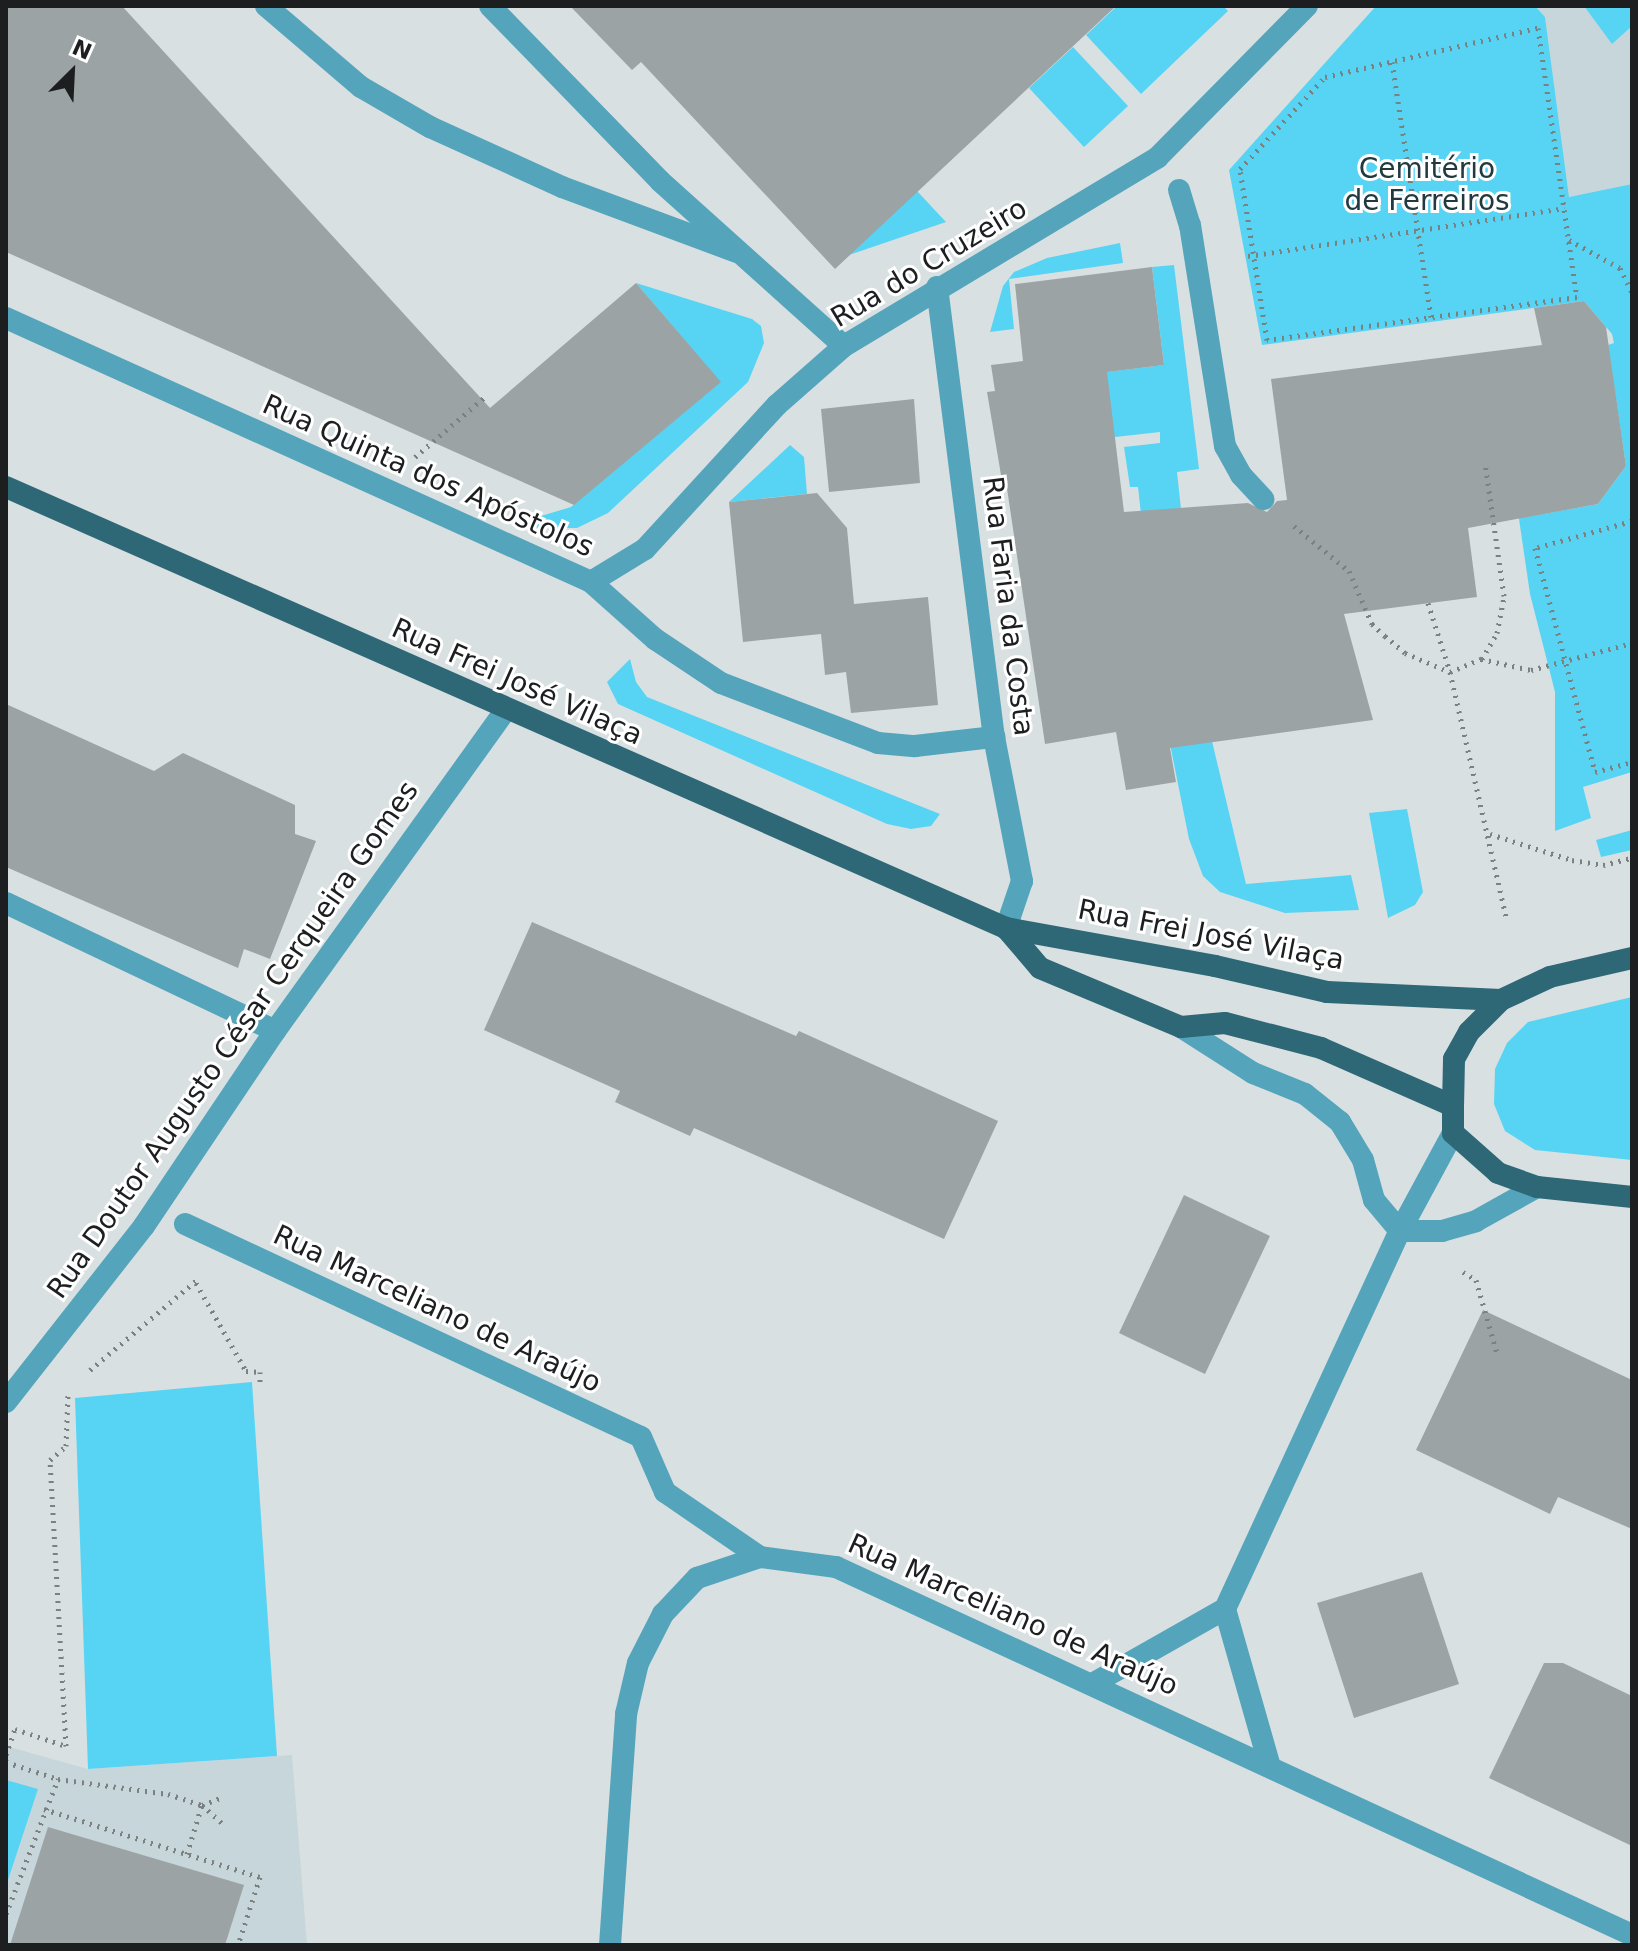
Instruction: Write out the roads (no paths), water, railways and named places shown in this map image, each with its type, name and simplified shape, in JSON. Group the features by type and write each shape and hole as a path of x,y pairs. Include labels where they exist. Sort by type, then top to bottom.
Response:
{"main road":[{"name":"Rua Frei José Vilaça","path":"6,487 505,711 1006,928 1215,966 1327,992 1501,1000"},
{"name":"Rua Frei José Vilaça","path":"1006,928 1040,968 1181,1027 1225,1023 1321,1048 1453,1106"},
{"name":"Rua Frei José Vilaça","path":"1453,1133 1454,1059 1469,1032 1501,1000 1550,977 1632,958"},
{"path":"1453,1133 1498,1173 1537,1187 1632,1197"}],"street":[{"path":"266,6 361,87 430,127 562,187 737,252"},
{"path":"490,6 737,252 844,346"},
{"name":"Rua do Cruzeiro","path":"591,582 645,549 777,405 844,346 937,287 1070,214 1158,157 1307,6"},
{"path":"1179,190 1190,225 1225,446 1263,499"},
{"name":"Rua Faria da Costa","path":"937,287 994,737 1022,881 1006,928"},
{"name":"Rua Quinta dos Apóstolos","path":"6,318 591,582 655,639 721,683 818,724 878,743 915,746 994,737"},
{"name":"Rua Doutor Augusto César Cerqueira Gomes","path":"6,1402 144,1226 275,1031 505,711"},
{"path":"6,903 275,1031"},
{"path":"1181,1027 1253,1073 1305,1094 1340,1122 1363,1160 1374,1200 1400,1231"},
{"path":"1094,1683 1225,1609 1400,1231 1453,1133"},
{"path":"1400,1231 1442,1231 1476,1221 1537,1187"},
{"name":"Rua Marceliano de Araújo","path":"185,1224 641,1437 665,1492 760,1557 836,1567 1269,1763 1632,1935"},
{"path":"610,1945 626,1714 638,1663 663,1614 697,1578 760,1557"},
{"path":"1225,1609 1269,1763"}],"park label":[{"name":"Cemitério de Ferreiros","path":"1427,185"}]}
